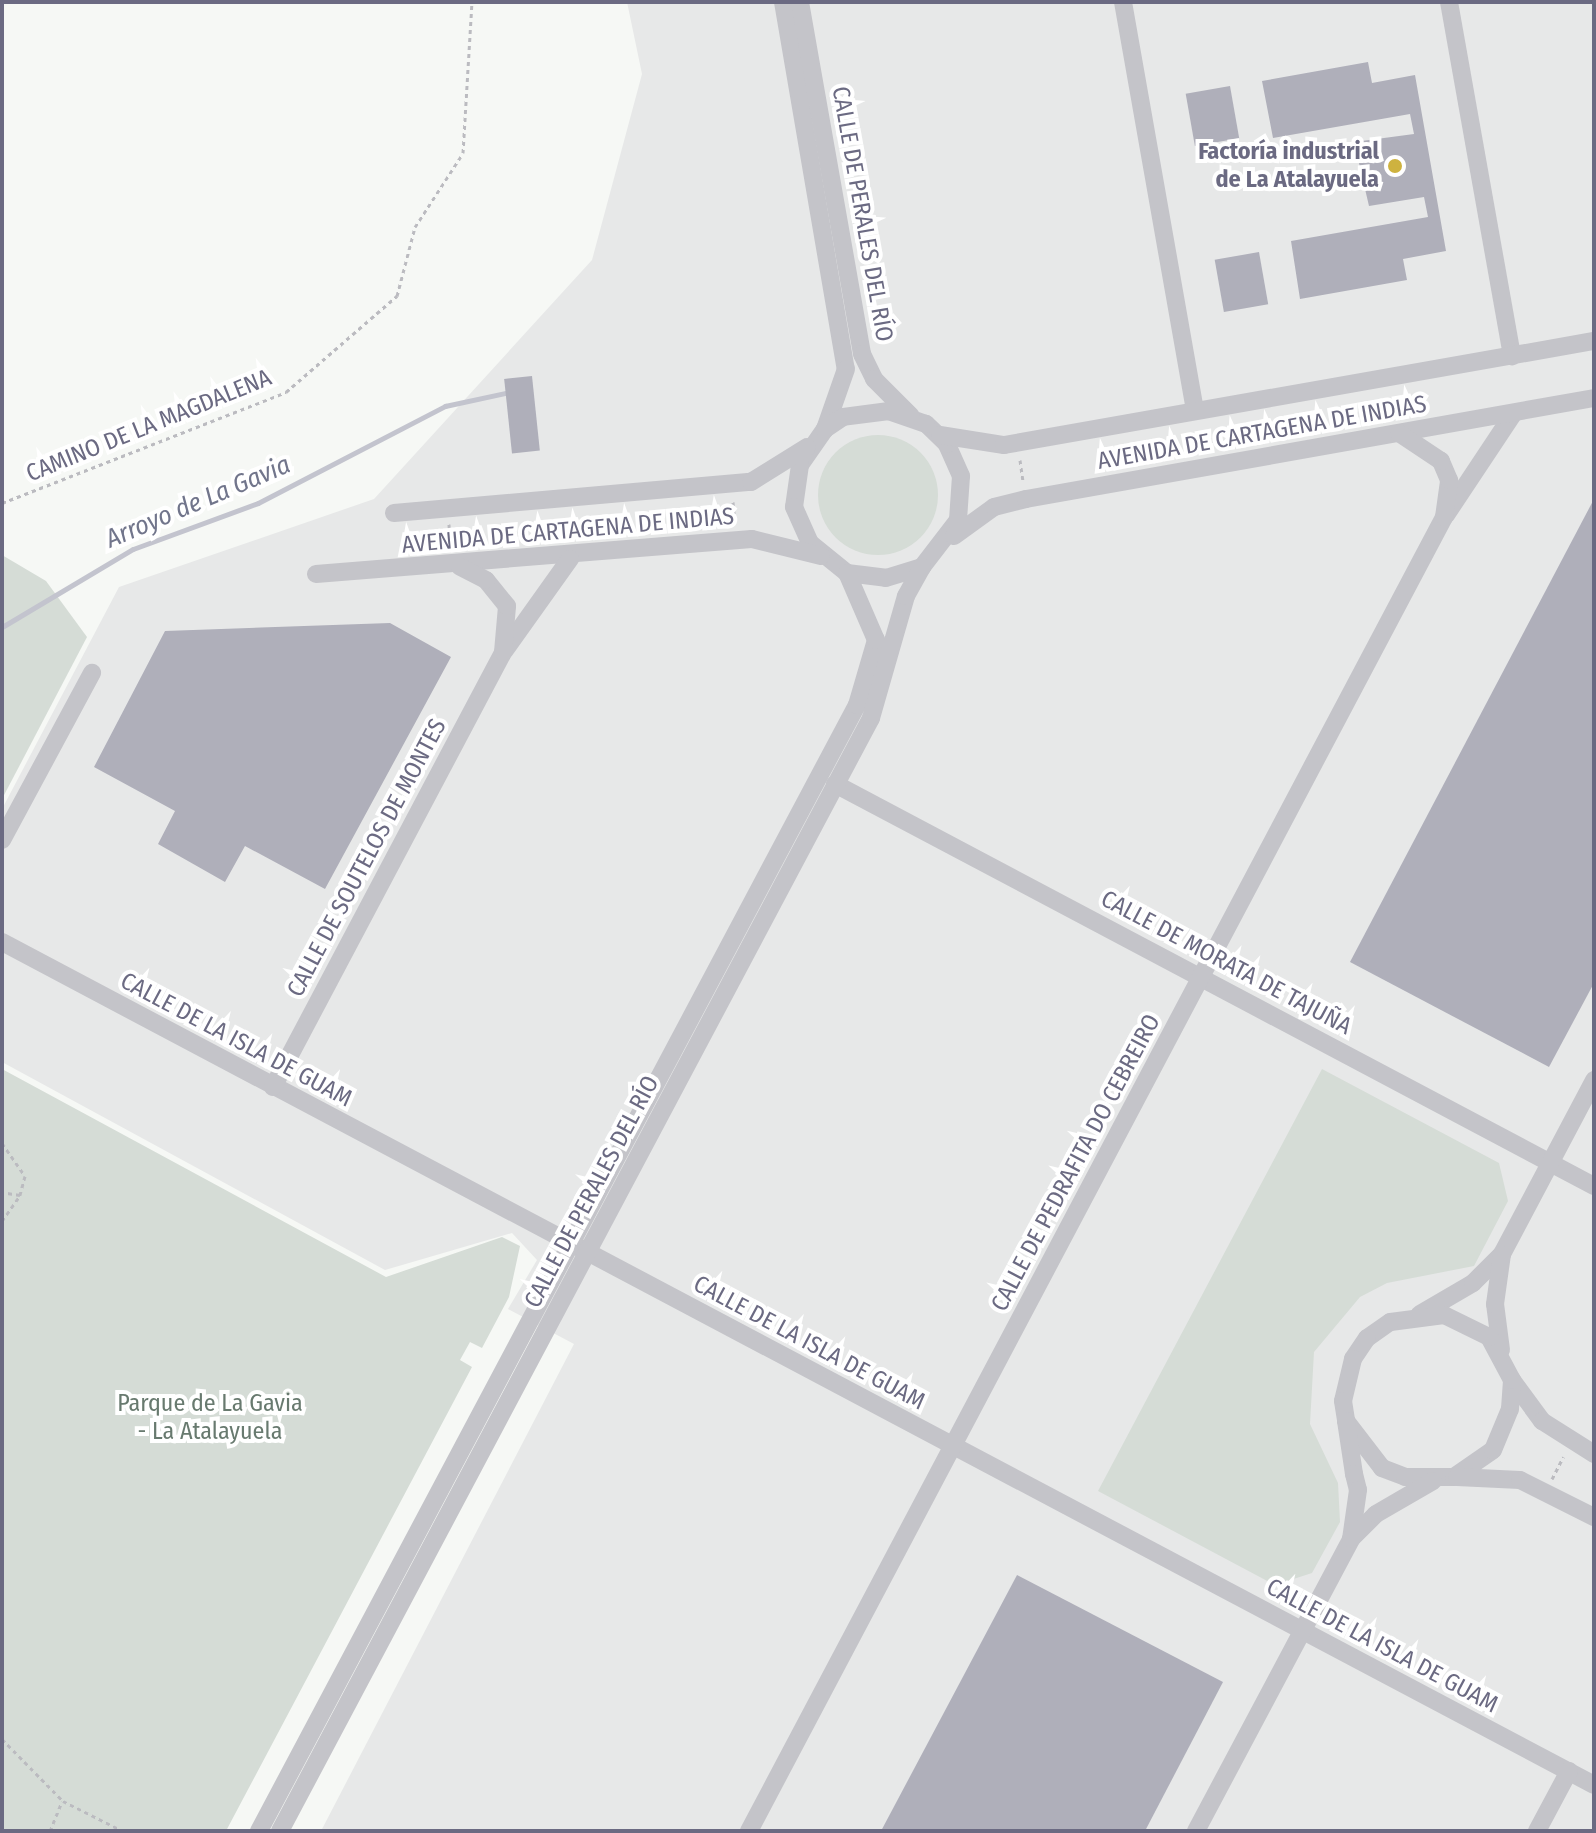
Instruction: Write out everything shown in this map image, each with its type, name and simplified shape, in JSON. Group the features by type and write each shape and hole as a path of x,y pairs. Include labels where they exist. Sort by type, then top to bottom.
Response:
{"street":[{"name":"CALLE DE PERALES DEL RÍO","path":"783,2 844,353 844,382 819,436"},
{"name":"CALLE DE PERALES DEL RÍO","path":"800,2 862,354 874,379 913,418"},
{"path":"1123,2 1195,411"},
{"path":"1449,2 1512,356"},
{"name":"AVENIDA DE CARTAGENA DE INDIAS","path":"940,435 1004,445 1594,341"},
{"name":"AVENIDA DE CARTAGENA DE INDIAS","path":"949,540 994,507 1026,499 1594,398"},
{"path":"865,411 913,418 940,435 962,486 949,540 922,567 886,578 847,573 822,557 794,507 800,465 819,436 865,411"},
{"name":"CALLE DE PEDRAFITA DO CEBREIRO","path":"749,1831 1444,517 1513,414"},
{"name":"CALLE DE PEDRAFITA DO CEBREIRO","path":"1399,433 1434,453 1446,470 1444,517"},
{"name":"AVENIDA DE CARTAGENA DE INDIAS","path":"394,513 751,482 819,436"},
{"name":"AVENIDA DE CARTAGENA DE INDIAS","path":"316,574 456,560 570,559 767,539 822,557"},
{"name":"CALLE DE SOUTELOS DE MONTES","path":"273,1087 503,652 570,559"},
{"name":"CALLE DE SOUTELOS DE MONTES","path":"456,560 501,594 508,617 503,652"},
{"name":"CALLE DE PERALES DEL RÍO","path":"259,1831 835,784 880,697 906,596 922,567"},
{"name":"CALLE DE PERALES DEL RÍO","path":"280,1831 866,684 876,640 847,573"},
{"path":"2,840 92,673"},
{"name":"CALLE DE MORATA DE TAJUÑA","path":"835,784 1594,1186"},
{"name":"CALLE DE LA ISLA DE GUAM","path":"2,942 1594,1785"},
{"path":"1351,1539 1358,1490 1346,1421 1346,1379 1360,1349 1390,1322 1420,1314 1473,1283 1502,1254 1594,1080"},
{"path":"1502,1254 1495,1304 1502,1352 1512,1380 1542,1421 1594,1454"},
{"path":"1420,1314 1468,1322 1502,1352"},
{"path":"1454,1477 1493,1450 1510,1409 1512,1380"},
{"path":"1346,1421 1382,1468 1433,1481"},
{"path":"1196,1831 1351,1539 1376,1514 1433,1481 1454,1477 1520,1480 1594,1517"},
{"path":"1537,1831 1569,1771"}],"path":[{"name":"CAMINO DE LA MAGDALENA","path":"2,503 286,392 397,296 415,227 463,153 472,2"},
{"path":"1019,457 1024,485"},
{"path":"733,499 736,527"},
{"path":"449,524 456,560"},
{"path":"2,1143 25,1176 20,1195 2,1221"},
{"path":"2,1192 20,1195"},
{"path":"1549,1483 1567,1450"},
{"path":"2,1739 63,1801 123,1831"},
{"path":"50,1831 63,1801"}],"shaded area":[{"path":"627,2 1594,2 1594,1831 321,1831 574,1344 508,1309 537,1260 512,1233 385,1270 2,1062 2,809 119,587 374,499 592,260 642,74"}],"green space":[{"path":"878,435 901,440 920,453 933,472 938,495 933,518 920,537 901,550 878,555 855,550 836,537 823,518 818,495 823,472 836,453 855,440"},
{"path":"2,555 46,581 87,637 2,799"},
{"name":"Parque de La Gavia - La Atalayuela","path":"2,1069 386,1277 502,1237 520,1246 509,1297 482,1348 470,1342 460,1360 472,1367 226,1831 2,1831"},
{"path":"1322,1069 1499,1163 1508,1201 1474,1266 1387,1283 1360,1297 1314,1352 1310,1424 1338,1483 1340,1522 1312,1573 1275,1585 1098,1491"}],"building":[{"name":"Factoría industrial de La Atalayuela","path":"1368,62 1372,83 1415,75 1446,251 1403,259 1407,280 1300,299 1291,241 1428,217 1424,197 1369,206 1354,142 1414,134 1410,114 1273,138 1262,81"},
{"path":"1230,86 1239,138 1195,146 1186,94"},
{"path":"1259,252 1268,304 1224,312 1215,260"},
{"path":"532,376 540,451 512,454 504,379"},
{"path":"1594,499 1594,983 1549,1067 1350,962"},
{"path":"390,623 451,657 325,889 245,846 225,882 158,844 175,811 94,767 165,631"},
{"path":"1017,1575 1223,1682 1145,1831 881,1831"}],"waterway":[{"name":"Arroyo de La Gavia","path":"2,627 133,549 258,503 445,406 505,393"}],"place":[{"name":"Factoría industrial de La Atalayuela","path":"1395,166"}]}
